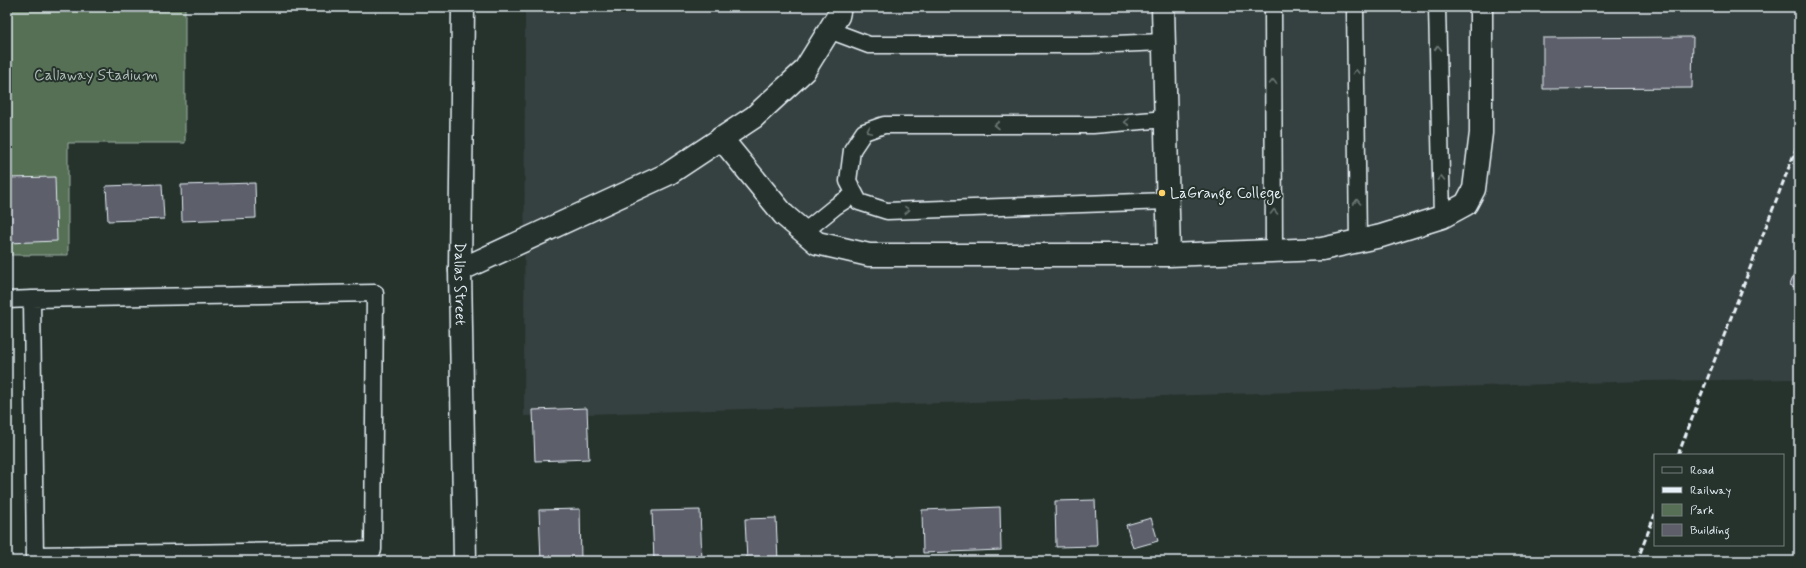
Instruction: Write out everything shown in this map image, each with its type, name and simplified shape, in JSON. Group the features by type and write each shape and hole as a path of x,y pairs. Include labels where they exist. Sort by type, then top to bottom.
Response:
{"street":[{"name":"Dallas Street","path":"463,7 460,270 465,561"},
{"path":"460,270 668,174 754,117 804,71 838,16 840,7"},
{"path":"1163,7 1169,255"},
{"path":"721,138 784,215 817,243 869,255 1169,255 1322,249 1381,236 1442,217 1466,204 1474,189 1481,133 1481,7"}],"lane":[{"path":"1273,7 1274,251"},
{"path":"1355,7 1358,241"},
{"path":"1436,7 1442,217"},
{"path":"829,30 869,45 1090,45 1164,42"},
{"path":"1166,119 1093,125 884,125 864,132 852,150 848,181 859,202 887,210 1168,202"},
{"path":"804,232 836,206 855,194"},
{"path":"7,300 32,299 375,293 373,550 35,558 32,299"}],"shaded area":[{"name":"LaGrange College","path":"525,7 1799,7 1799,379 1646,381 524,416"}],"green space":[{"name":"Callaway Stadium","path":"7,7 185,7 185,143 68,143 68,255 7,255"}],"building":[{"path":"1693,37 1692,88 1543,89 1543,38"},
{"path":"55,177 57,241 7,243 7,178"},
{"path":"255,183 256,218 182,221 181,185"},
{"path":"162,184 164,219 108,221 106,186"},
{"path":"1799,261 1799,289 1790,285"},
{"path":"587,408 589,459 535,461 533,410"},
{"path":"1095,500 1097,546 1056,547 1055,501"},
{"path":"1000,507 1001,550 923,553 922,510"},
{"path":"580,509 581,561 541,561 539,510"},
{"path":"700,510 702,561 654,561 652,511"},
{"path":"776,518 778,561 747,561 745,519"},
{"path":"1151,518 1158,541 1133,548 1126,525"}],"railway":[{"path":"1678,454 1799,141"},
{"path":"1637,561 1654,517"}],"place":[{"name":"LaGrange College","path":"1162,193"}]}
